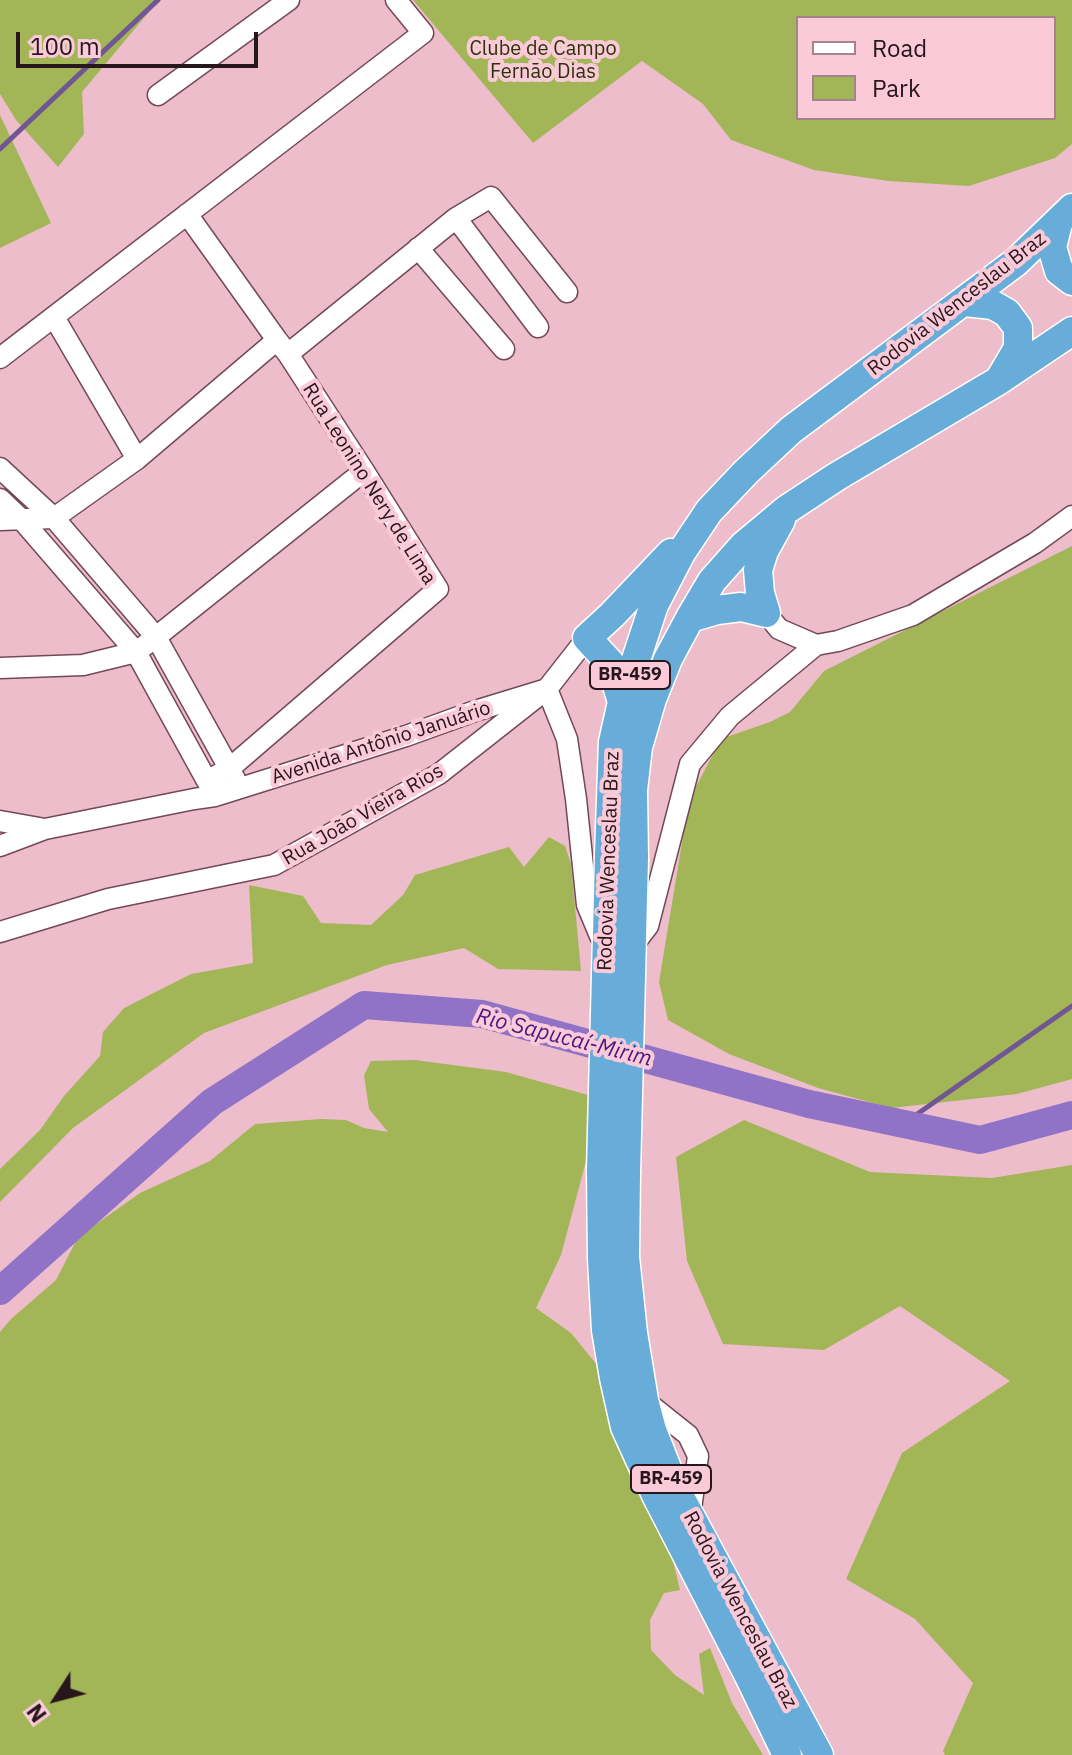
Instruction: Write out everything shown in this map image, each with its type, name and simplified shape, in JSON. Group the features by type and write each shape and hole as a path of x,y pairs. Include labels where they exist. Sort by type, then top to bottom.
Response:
{"highway":[{"path":"1065,216 1052,247 1059,271 1072,281"},
{"name":"Rodovia Wenceslau Braz","path":"787,1755 656,1495 625,1427 614,1378 606,1330 602,1259 613,1172 621,857 613,742 622,702 654,605 681,553 709,511 791,430 965,302 1016,262 1065,216"},
{"path":"965,302 993,305 1007,313 1018,328 1018,348 998,381"},
{"name":"Rodovia Wenceslau Braz","path":"621,857 638,747 652,699 668,659 712,581 743,546 786,510 998,381 1072,331"},
{"name":"BR-459","path":"766,613 758,570 764,551 786,510"},
{"path":"622,702 610,663 587,638 709,511"},
{"path":"690,618 741,607 766,613"},
{"name":"Rodovia Wenceslau Braz","path":"613,1172 633,1333 652,1430 674,1486 819,1755"}],"street":[{"path":"158,95 289,0"},
{"path":"0,358 423,33 396,0"},
{"path":"0,520 54,518 456,218 491,197 567,292"},
{"name":"Rua Leonino Nery de Lima","path":"187,214 282,347 438,589 230,768 211,789"},
{"path":"456,218 538,327"},
{"path":"418,248 504,349"},
{"path":"54,317 137,459"},
{"path":"0,468 54,518 156,637 240,789"},
{"path":"0,668 83,665 136,652 364,471"},
{"path":"0,499 22,520 136,652 211,789 194,799 45,829 0,846"},
{"path":"547,689 567,739 587,905 600,936 612,944 623,944 638,939 648,926 690,764 730,716 816,645 838,641 913,615 1035,543 1072,516"},
{"path":"766,613 779,629 816,645"},
{"name":"Rua João Vieira Rios","path":"0,932 108,899 274,865 439,774 547,689 587,638"},
{"name":"Avenida Antônio Januário","path":"211,789 240,789 547,689"},
{"path":"0,821 45,829"}],"green space":[{"path":"0,0 159,0 82,92 84,134 58,167 16,120 0,94"},
{"name":"Clube de Campo Fernão Dias","path":"413,0 1072,0 1072,144 1055,158 969,186 888,181 814,170 731,140 703,104 642,61 533,143"},
{"path":"0,115 51,223 0,248"},
{"path":"1072,546 1072,1079 1017,1094 891,1108 818,1088 729,1054 668,1020 659,982 689,800 721,739 790,712 824,671"},
{"path":"549,837 565,846 571,864 581,971 498,969 464,948 387,965 204,1033 73,1128 0,1202 0,1169 40,1130 64,1096 100,1056 103,1032 124,1008 191,974 253,963 249,885 303,896 321,923 371,925 403,895 415,875 509,847 524,867"},
{"path":"415,1060 506,1072 588,1095 589,1150 561,1255 536,1308 571,1333 606,1376 666,1532 680,1590 664,1593 650,1620 651,1650 675,1675 704,1695 699,1654 710,1648 732,1703 763,1755 0,1755 0,1332 56,1280 78,1237 140,1193 210,1161 255,1124 346,1120 364,1128 388,1132 369,1109 364,1075 371,1061"},
{"path":"744,1120 870,1172 992,1178 1072,1165 1072,1755 945,1755 943,1751 973,1683 915,1619 846,1579 902,1453 1010,1381 900,1306 824,1350 723,1344 687,1261 676,1157"}],"waterway":[{"path":"0,149 158,0"},
{"name":"Rio Sapucaí-Mirim","path":"0,1291 212,1102 364,1005 482,1014 809,1104 980,1140 1072,1115"},
{"path":"903,1124 1072,1006"}]}
